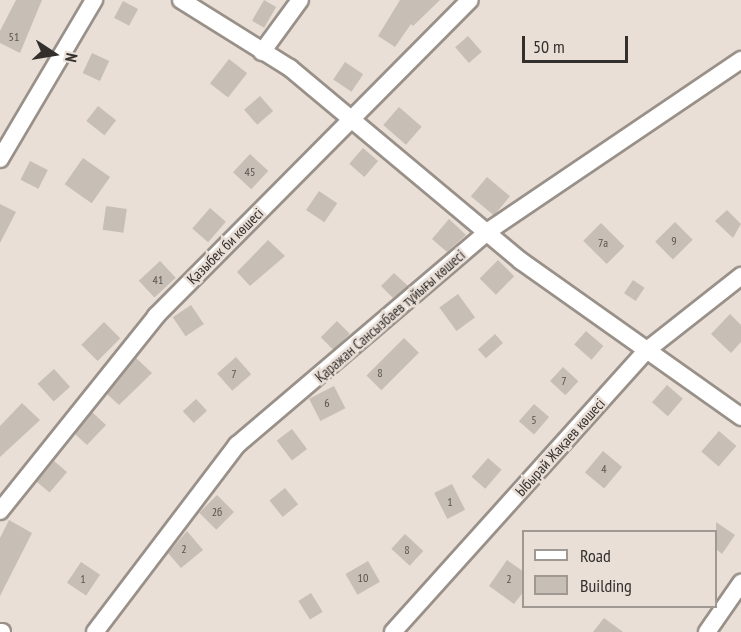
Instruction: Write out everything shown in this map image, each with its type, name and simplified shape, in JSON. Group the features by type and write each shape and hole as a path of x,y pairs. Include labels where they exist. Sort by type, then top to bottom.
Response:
{"street":[{"path":"0,159 94,0"},
{"path":"181,0 290,68 521,261 741,417"},
{"path":"262,52 300,0"},
{"name":"Қазыбек би көшесі","path":"0,511 156,316 470,0"},
{"name":"Қаражан Сансызбаев тұйығы көшесі","path":"95,632 237,445 487,232 741,60"},
{"name":"Ыбырай Жақаев көшесі","path":"393,632 647,350 741,276"},
{"path":"707,632 741,583"}],"building":[{"path":"16,0 42,0 20,53 0,43 0,31"},
{"path":"264,0 276,7 264,28 252,21"},
{"path":"400,0 440,0 413,26 411,24 395,47 378,36"},
{"path":"123,1 138,9 129,26 114,18"},
{"path":"468,36 482,52 469,63 455,47"},
{"path":"92,53 109,61 100,81 83,73"},
{"path":"229,59 247,73 228,98 210,83"},
{"path":"345,62 363,74 351,92 333,79"},
{"path":"260,96 273,111 257,125 244,110"},
{"path":"98,106 116,120 104,135 86,121"},
{"path":"399,107 422,127 406,145 383,125"},
{"path":"363,148 378,161 364,177 349,164"},
{"path":"250,154 268,171 251,189 233,172"},
{"path":"83,158 110,177 92,203 65,184"},
{"path":"30,161 48,170 38,189 20,180"},
{"path":"487,177 510,196 494,215 471,196"},
{"path":"319,191 337,203 324,222 306,210"},
{"path":"0,204 16,212 0,243"},
{"path":"106,206 127,209 123,233 103,230"},
{"path":"210,208 226,222 208,242 192,228"},
{"path":"727,210 741,224 733,238 715,221"},
{"path":"449,219 466,235 447,252 432,239"},
{"path":"675,222 693,240 673,259 655,242"},
{"path":"601,223 624,246 607,264 583,241"},
{"path":"268,240 285,256 250,286 237,272"},
{"path":"498,260 514,276 496,295 480,278"},
{"path":"160,261 176,278 154,298 139,281"},
{"path":"394,273 408,286 393,298 381,286"},
{"path":"633,280 645,288 636,301 624,293"},
{"path":"458,294 475,317 456,331 439,308"},
{"path":"191,305 204,324 186,336 173,317"},
{"path":"730,314 741,325 741,342 731,353 711,334"},
{"path":"337,321 350,334 333,350 321,337"},
{"path":"104,322 120,338 98,361 81,345"},
{"path":"586,331 603,346 592,360 574,345"},
{"path":"495,334 503,343 486,358 478,349"},
{"path":"404,338 419,353 381,390 367,375"},
{"path":"236,357 251,374 232,391 217,373"},
{"path":"136,358 152,373 119,405 107,394"},
{"path":"563,367 578,381 565,395 550,381"},
{"path":"54,369 70,387 54,402 38,384"},
{"path":"667,385 683,399 668,416 652,402"},
{"path":"334,386 345,408 320,421 309,399"},
{"path":"196,399 207,411 194,423 183,411"},
{"path":"22,403 40,420 0,457 0,426"},
{"path":"534,404 549,417 534,434 519,421"},
{"path":"92,412 106,425 87,445 75,434"},
{"path":"292,429 307,449 292,460 277,440"},
{"path":"719,431 736,446 719,466 701,451"},
{"path":"603,451 622,467 604,489 585,472"},
{"path":"488,458 502,470 485,489 472,477"},
{"path":"54,461 67,472 50,493 37,482"},
{"path":"452,484 465,510 447,519 434,493"},
{"path":"285,488 298,504 283,517 269,501"},
{"path":"217,495 234,512 216,530 199,513"},
{"path":"9,520 32,533 0,596 0,538"},
{"path":"716,522 735,535 722,554 717,550"},
{"path":"187,531 203,550 181,568 168,553"},
{"path":"405,534 423,551 410,566 391,549"},
{"path":"507,560 522,571 522,594 514,604 489,586"},
{"path":"368,561 380,582 357,595 345,574"},
{"path":"81,562 100,575 86,596 67,583"},
{"path":"311,593 323,612 310,620 298,601"},
{"path":"604,618 623,632 593,632"}]}
